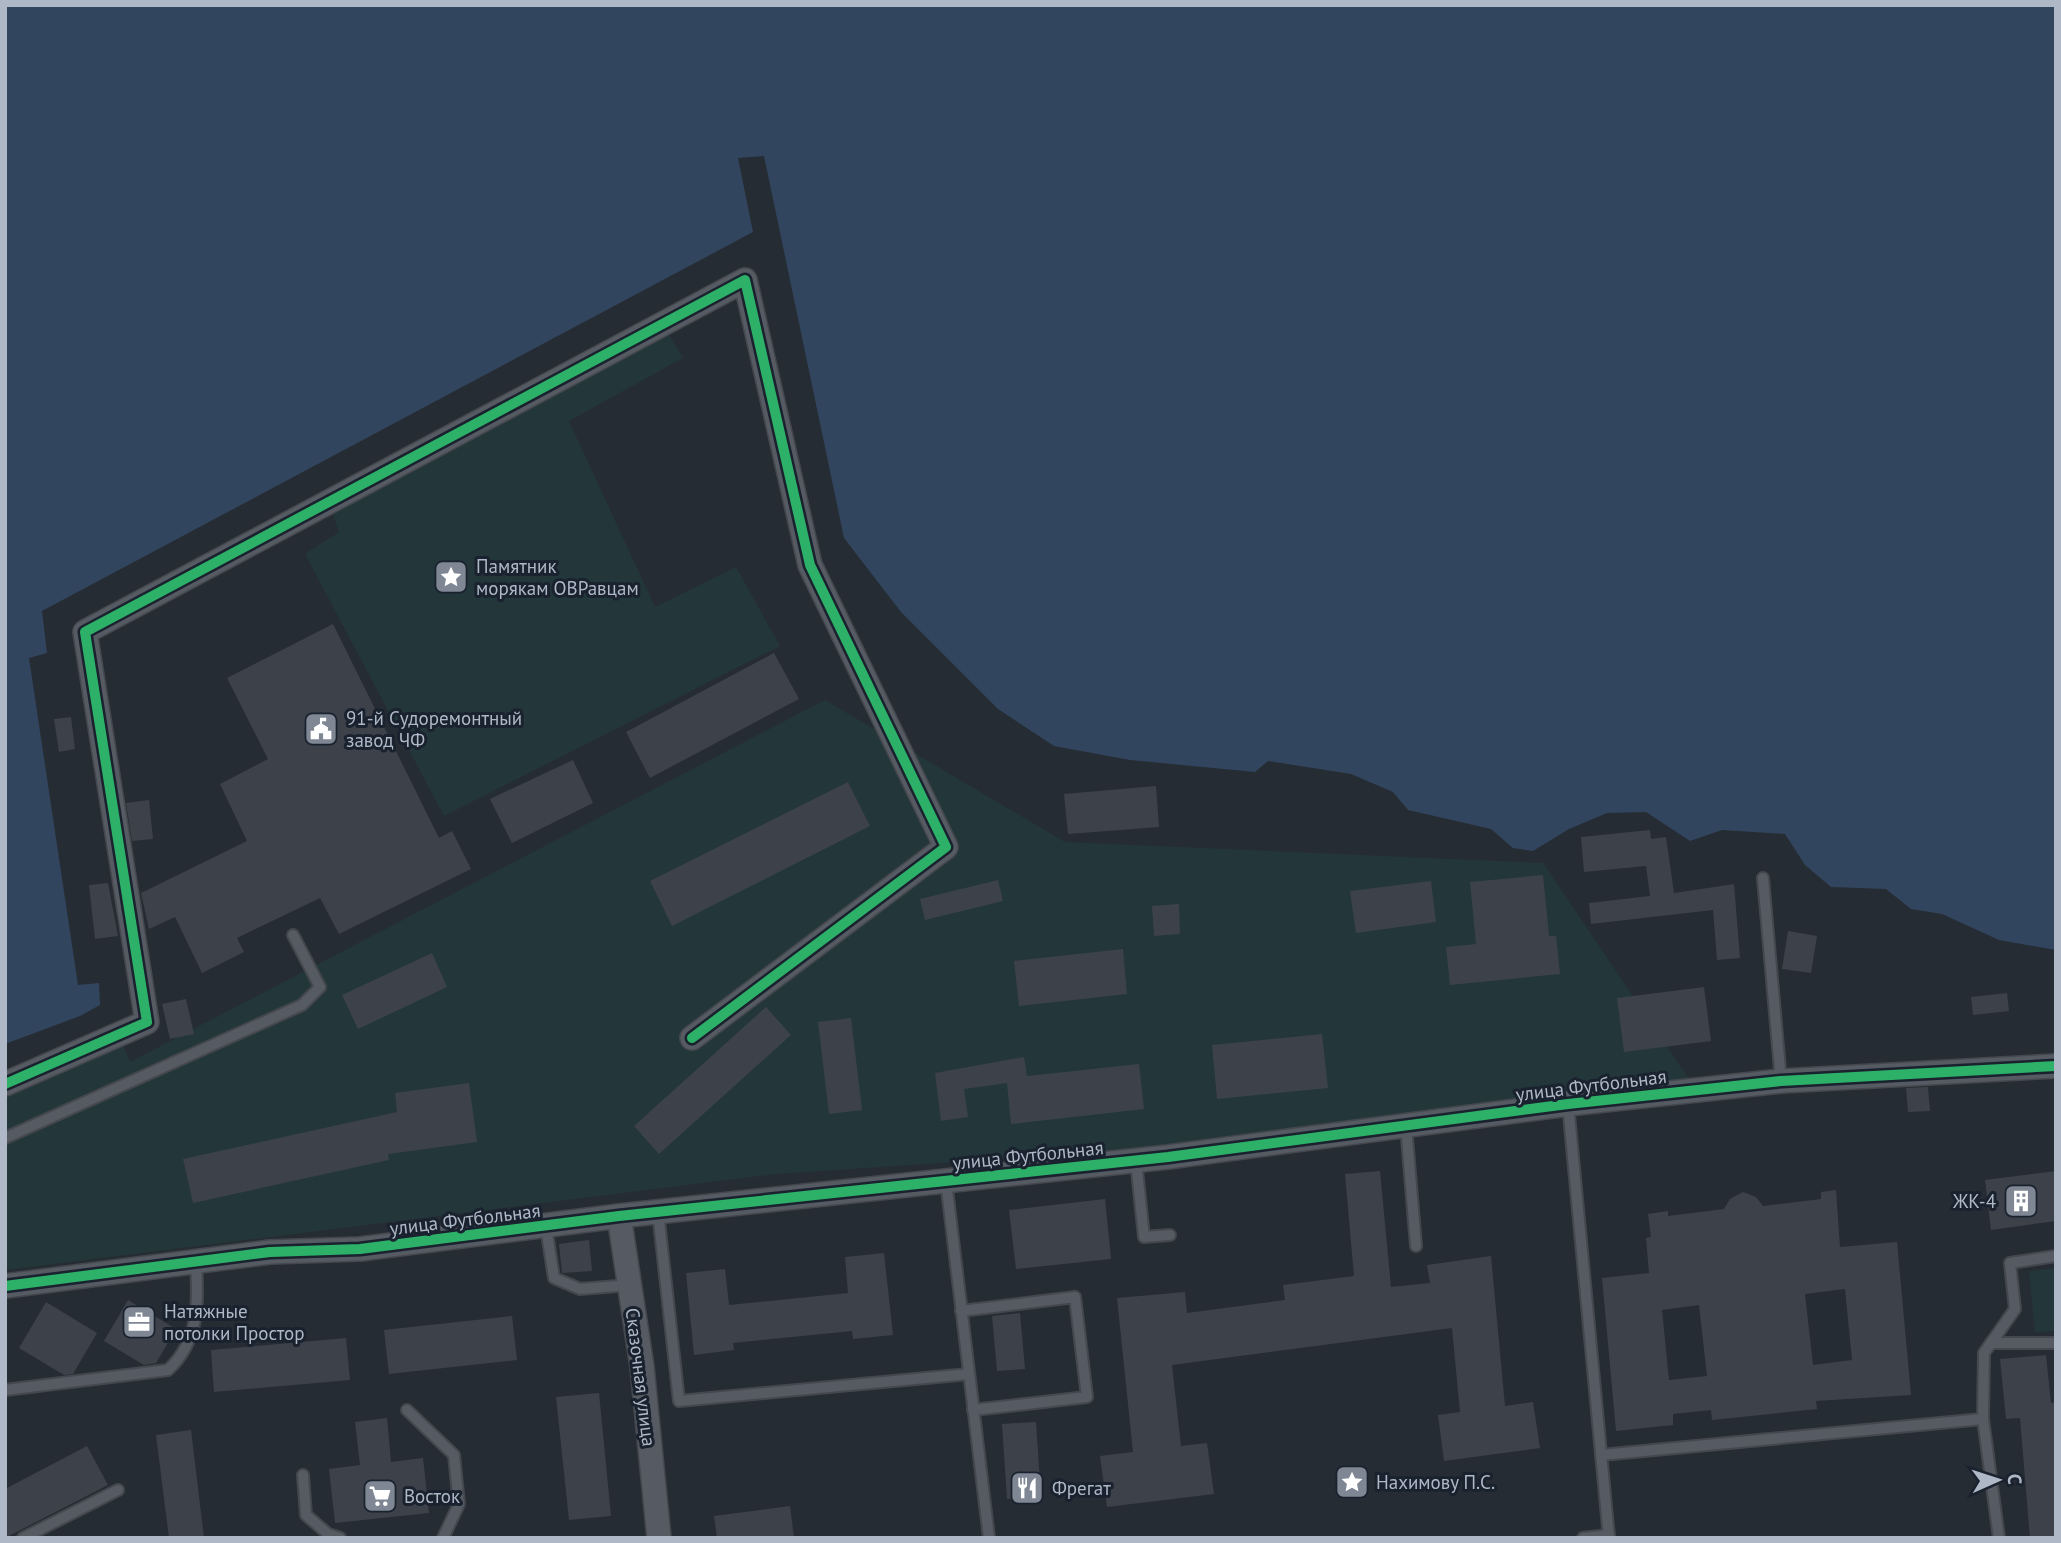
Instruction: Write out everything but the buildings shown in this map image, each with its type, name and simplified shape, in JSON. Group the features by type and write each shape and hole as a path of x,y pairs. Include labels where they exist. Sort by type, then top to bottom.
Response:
{"street":[{"path":"5,1084 147,1021 85,632 745,280 810,565 946,847 692,1038"},
{"name":"улица Футбольная","path":"5,1286 270,1252 360,1249 619,1216 1136,1161 1568,1104 1781,1081 2056,1066"},
{"name":"Сказочная улица","path":"619,1216 642,1367 659,1538"}],"lane":[{"path":"1763,878 1781,1081"},
{"path":"5,1138 302,1005 320,987 293,935"},
{"path":"1568,1104 1609,1536 1583,1538"},
{"path":"1406,1126 1416,1246"},
{"path":"1136,1161 1144,1237 1170,1235"},
{"path":"946,1181 989,1538"},
{"path":"658,1212 679,1401 969,1374"},
{"path":"546,1227 554,1278 580,1289 630,1284"},
{"path":"1999,1538 1983,1419 1984,1353 2015,1309 2010,1263 2056,1256"},
{"path":"5,1390 168,1370 192,1339 198,1294 197,1261"},
{"path":"961,1311 1075,1297 1087,1397 973,1410"},
{"path":"1991,1343 2056,1343"},
{"path":"407,1410 454,1455 459,1504 443,1538"},
{"path":"1601,1455 1983,1419"},
{"path":"303,1475 306,1515 328,1534 340,1538"},
{"path":"23,1538 118,1490"}],"green space":[{"path":"667,332 683,358 569,421 655,607 736,567 780,646 444,816 305,554 339,532 330,506"},
{"path":"825,700 1065,842 1543,863 1689,1079 1163,1148 777,1174 5,1270 5,1074 115,1026 130,1062"},
{"path":"2056,1268 2056,1331 2035,1332 2029,1271"}],"water":[{"path":"5,5 2056,5 2056,950 1999,940 1942,914 1911,909 1886,889 1831,887 1805,865 1785,834 1722,830 1690,841 1646,812 1607,813 1569,829 1533,851 1513,848 1491,829 1408,810 1393,792 1351,774 1268,761 1255,772 1130,760 1054,746 998,709 901,612 844,538 764,156 738,158 753,232 42,611 47,653 29,658 78,985 99,983 100,1005 80,1016 5,1044"}],"cycle path":[{"path":"5,1084 147,1022 85,632 745,280 810,565 946,847 692,1038"},
{"path":"5,1286 270,1252 360,1249 619,1216 1168,1157 1568,1104 1781,1081 2056,1066"}],"place":[{"name":"Памятник морякам ОВРавцам","path":"451,577"},
{"name":"91-й Судоремонтный завод ЧФ","path":"321,729"},
{"name":"ЖК-4","path":"2021,1201"},
{"name":"Натяжные потолки Простор","path":"139,1322"},
{"name":"Нахимову П.С.","path":"1352,1482"},
{"name":"Фрегат","path":"1027,1488"},
{"name":"Восток","path":"380,1496"}]}
